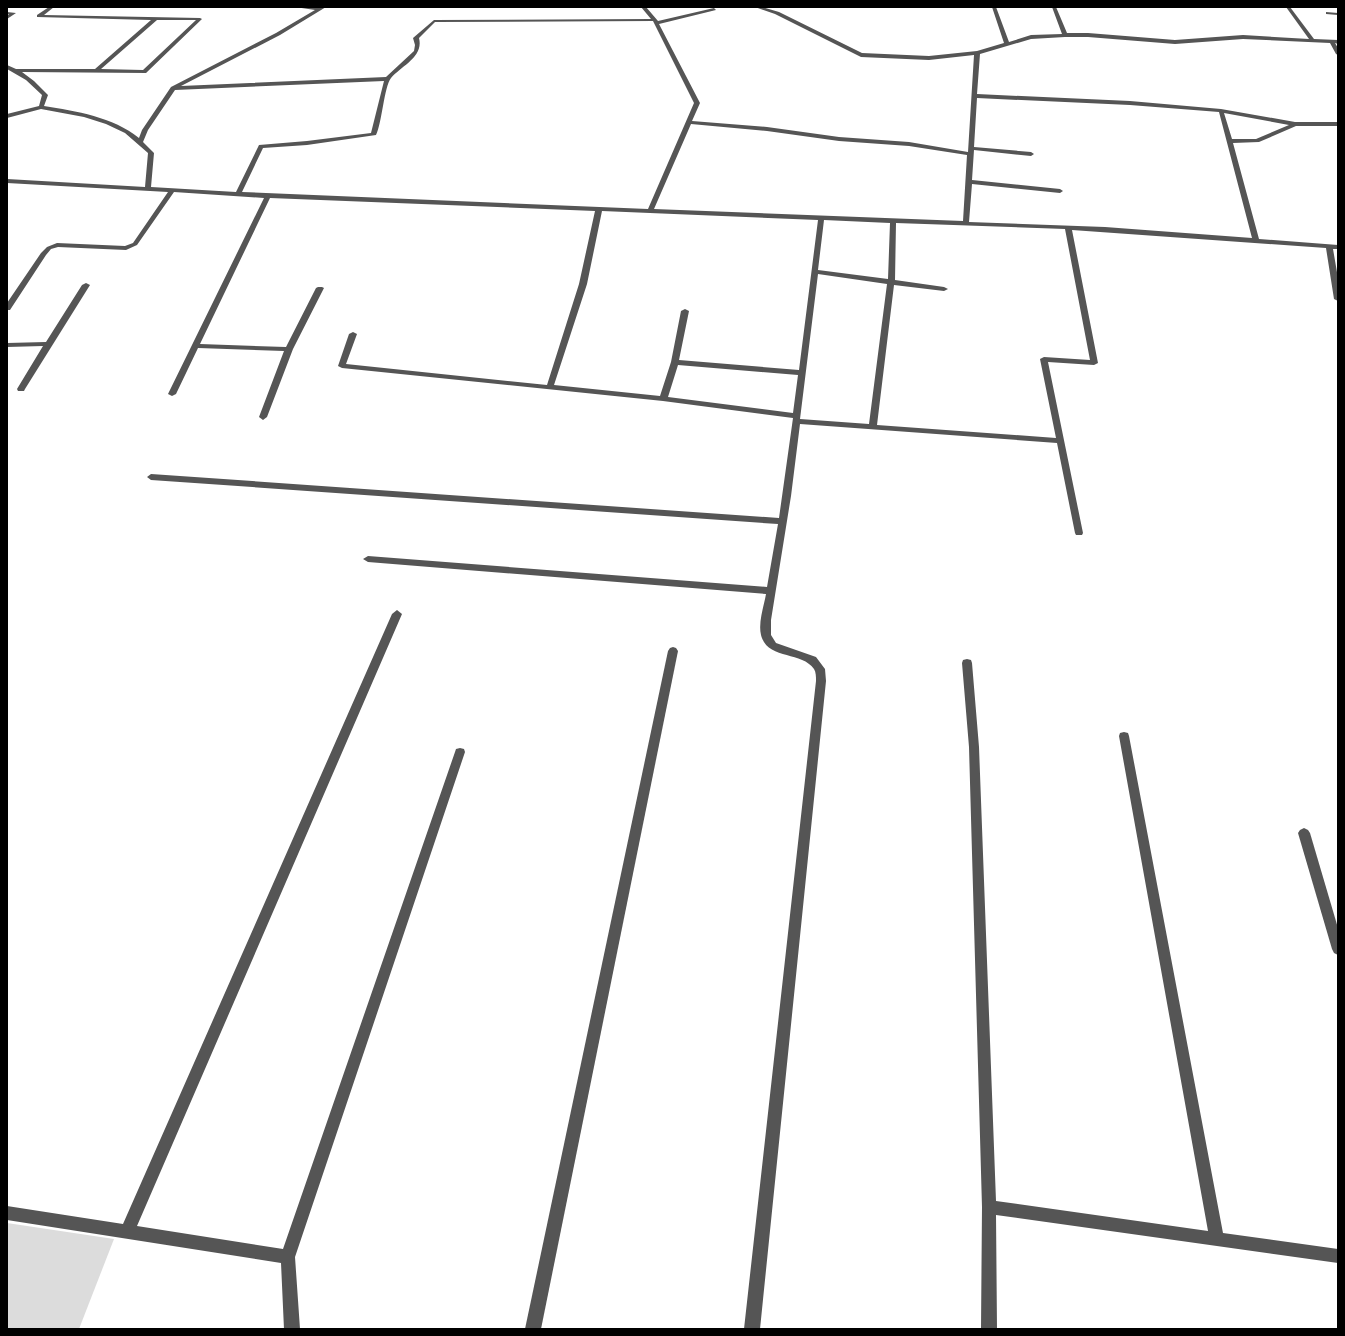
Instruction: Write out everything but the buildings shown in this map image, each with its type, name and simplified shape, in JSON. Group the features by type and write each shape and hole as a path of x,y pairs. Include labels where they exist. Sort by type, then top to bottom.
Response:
{"street":[{"path":"7,67 17,70 144,72 200,19 39,16 52,7"},
{"path":"297,7 323,8"},
{"path":"643,7 656,21 696,103 650,211"},
{"path":"757,7 778,13 861,55 930,58 977,53 1031,37 1065,35 1175,42 1243,37 1335,42 1338,53"},
{"path":"994,7 1007,44"},
{"path":"1054,7 1065,35"},
{"path":"1288,7 1313,41"},
{"path":"140,142 145,130 174,88 278,34 323,8"},
{"path":"238,194 261,146 307,143 374,134 387,79 416,52 418,45 416,38 434,21 656,21 714,9"},
{"path":"7,13 14,13 7,18"},
{"path":"1328,13 1338,14"},
{"path":"96,71 156,18"},
{"path":"966,224 977,53"},
{"path":"17,70 34,83 45,95 41,108"},
{"path":"174,88 387,79"},
{"path":"974,96 1130,103 1221,111 1295,124 1338,124"},
{"path":"7,116 41,108 57,110 108,124 127,132 151,153 148,189"},
{"path":"1221,111 1256,241"},
{"path":"688,122 767,129 839,140 909,144 971,151 1031,154"},
{"path":"1229,141 1257,141 1295,124"},
{"path":"7,181 268,196 1068,228 1338,247"},
{"path":"969,182 1060,191"},
{"path":"7,308 43,254 49,248 57,245 122,248 135,244 172,191"},
{"path":"172,394 268,196"},
{"path":"550,387 583,284 599,209"},
{"path":"752,1329 821,681 820,669 812,660 773,646 766,635 766,620 783,521 821,218"},
{"path":"873,428 891,282 894,221"},
{"path":"1068,228 1094,363 1044,359 1079,533"},
{"path":"1329,246 1338,299"},
{"path":"815,272 944,289"},
{"path":"21,389 86,285"},
{"path":"263,417 289,349 320,288"},
{"path":"663,399 675,362 685,311"},
{"path":"352,334 342,366 663,399 796,419 873,428 1061,441"},
{"path":"7,345 48,344"},
{"path":"195,346 289,349"},
{"path":"675,362 802,373"},
{"path":"151,477 783,521"},
{"path":"368,559 770,592"},
{"path":"127,1232 397,614"},
{"path":"533,1329 673,651"},
{"path":"966,663 974,747 988,1207 988,1329"},
{"path":"1124,736 1217,1239"},
{"path":"292,1329 288,1257 460,752"},
{"path":"1304,833 1338,949"},
{"path":"988,1207 1338,1256"},
{"path":"7,1213 288,1257"}],"shaded area":[{"path":"7,1223 114,1239 79,1329 7,1329"}]}
